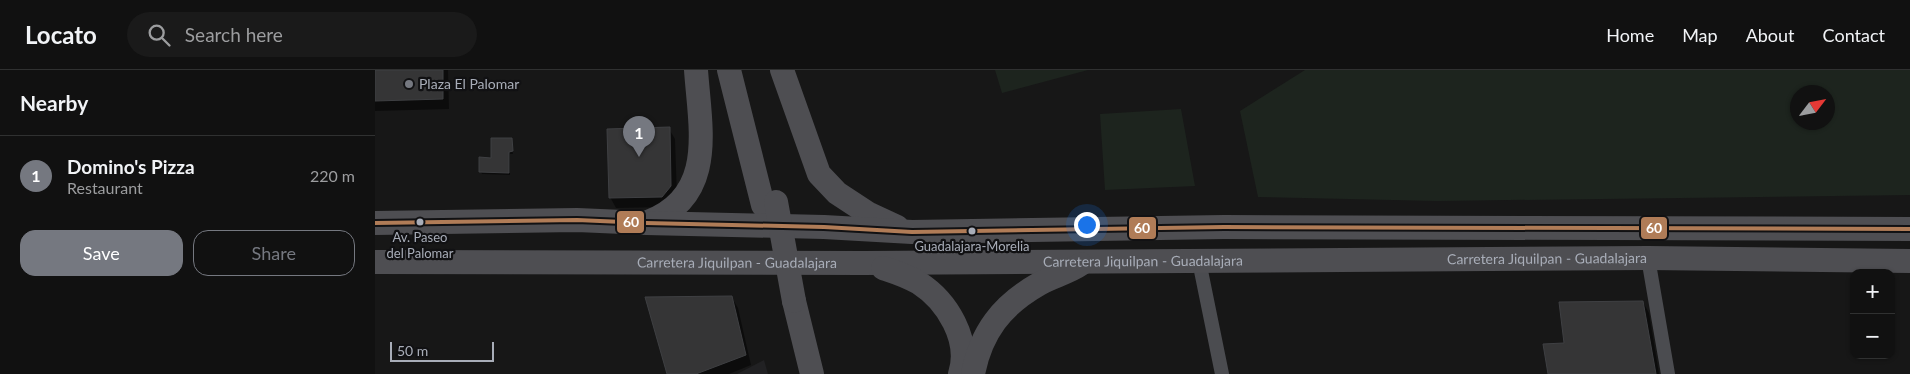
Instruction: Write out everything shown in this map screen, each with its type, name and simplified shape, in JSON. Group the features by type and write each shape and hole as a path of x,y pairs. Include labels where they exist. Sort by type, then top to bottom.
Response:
{"highway":[{"path":"646,223 662,216 677,206 689,190 697,173 701,140 696,70"},
{"path":"729,70 769,204"},
{"path":"746,70 787,302 797,374"},
{"path":"782,70 819,174 829,186 869,214 883,222 913,232"},
{"path":"375,224 577,220 824,227 913,232 1224,227 1910,229"},
{"name":"Carretera Jiquilpan - Guadalajara","path":"375,262 864,263 1141,260 1199,262 1648,258 1910,261"},
{"path":"973,374 980,347 995,318 1015,300 1034,288 1085,262"},
{"path":"864,263 909,277 927,288 941,302 952,318 959,336 962,359 960,374"},
{"path":"787,302 812,374"}],"street":[{"path":"1648,258 1668,374"},
{"path":"1199,262 1223,374"}],"shaded area":[{"path":"995,70 1088,70 1002,93"},
{"path":"1305,70 1910,70 1910,195 1437,201 1258,197 1240,111"},
{"path":"1181,109 1195,186 1105,190 1100,114"},
{"path":"764,360 768,374 737,374"}],"building":[{"name":"Plaza El Palomar","path":"375,70 443,70 443,99 375,101"},
{"path":"670,127 671,186 662,197 609,198 607,129"},
{"path":"491,138 512,138 513,151 509,152 509,173 479,172 479,157 491,158"},
{"path":"732,296 746,355 696,374 667,374 645,297"},
{"path":"1643,301 1656,374 1548,374 1543,344 1564,343 1559,302"}],"transit line":[{"name":"60","path":"375,223 577,220 824,227 912,232 1224,227 1910,229"}],"place":[{"name":"Plaza El Palomar","path":"409,84"},
{"name":"Domino's Pizza","path":"639,157"},
{"name":"Av. Paseo del Palomar","path":"420,222"},
{"name":"Guadalajara-Morelia","path":"972,231"}]}
